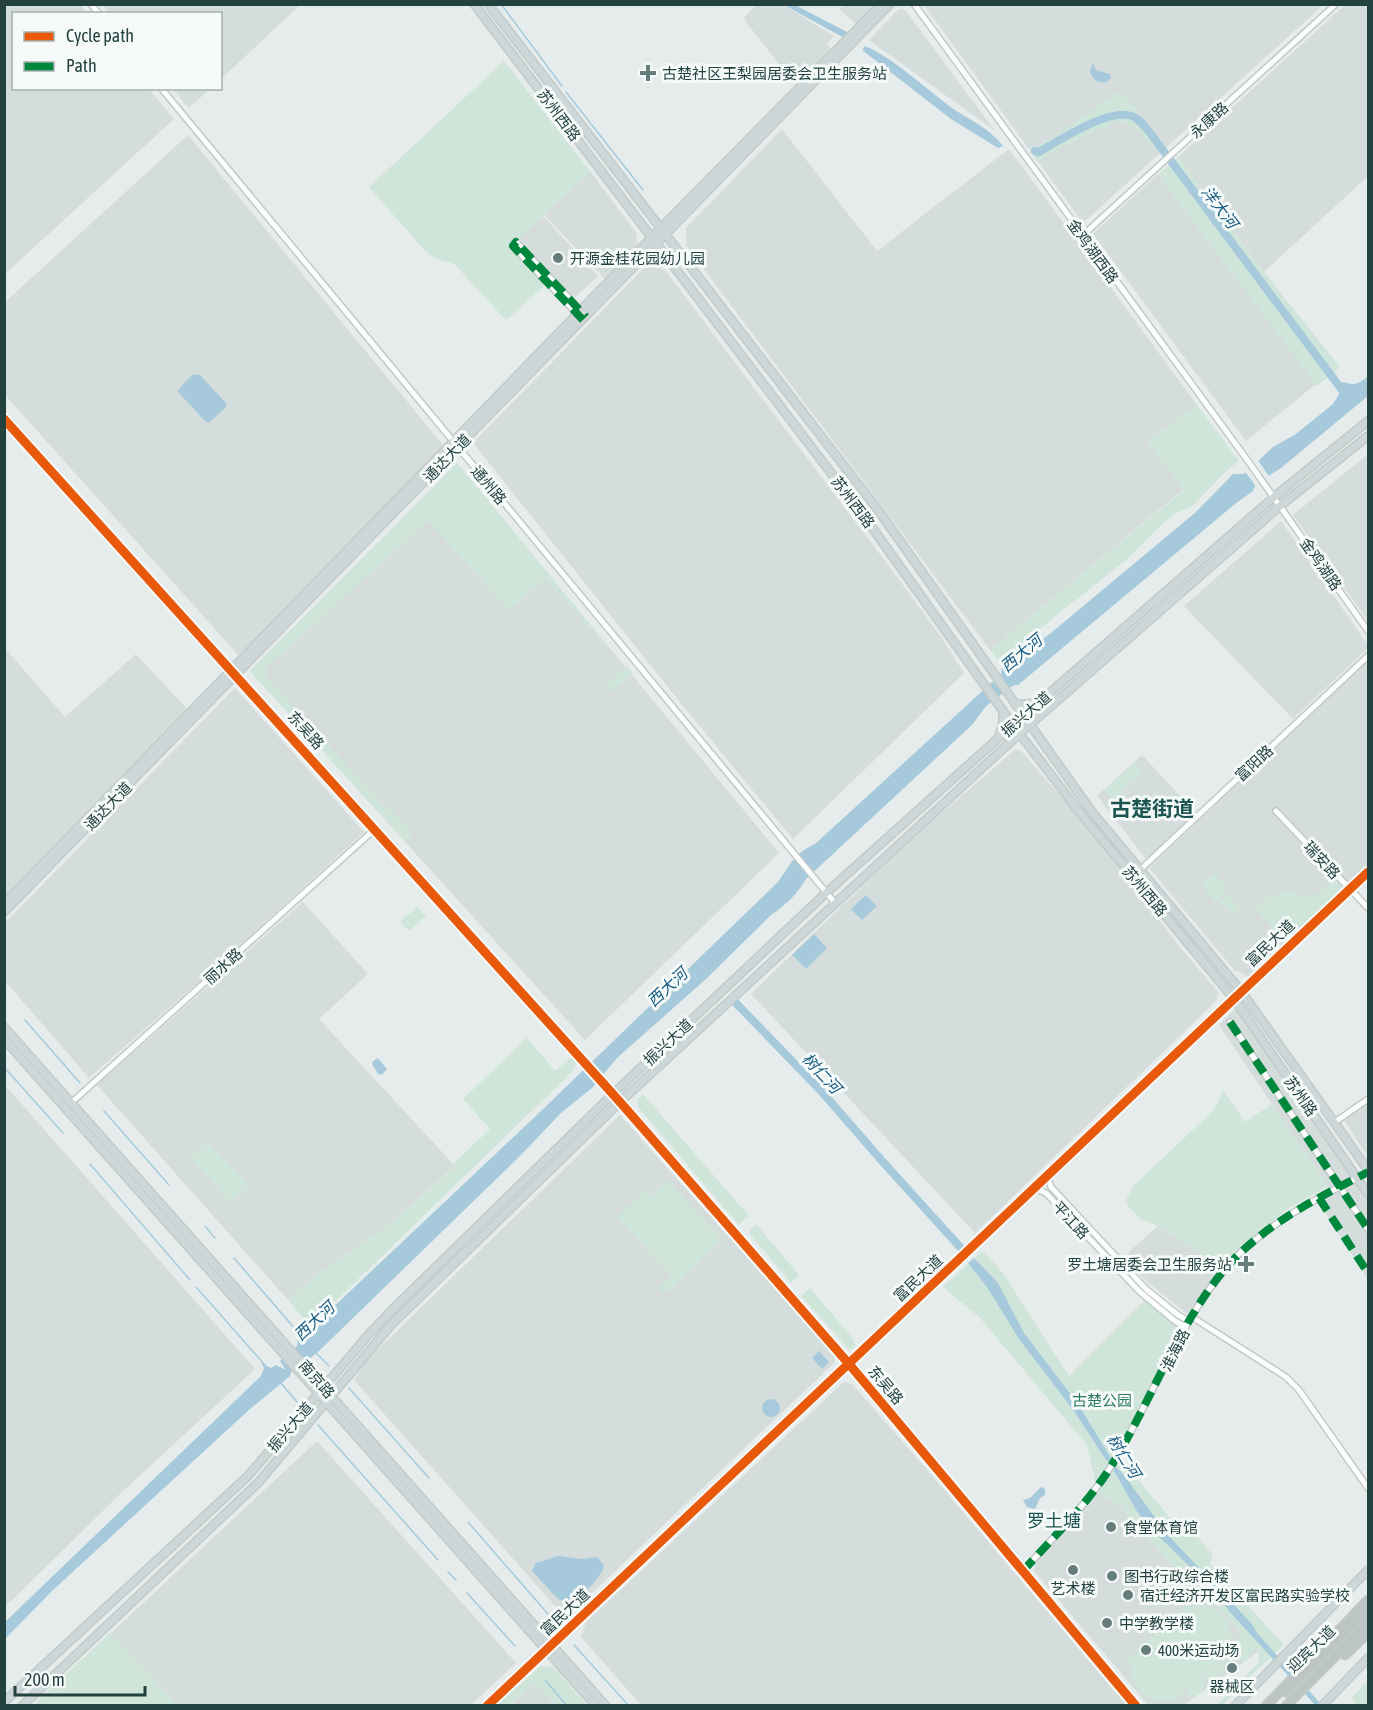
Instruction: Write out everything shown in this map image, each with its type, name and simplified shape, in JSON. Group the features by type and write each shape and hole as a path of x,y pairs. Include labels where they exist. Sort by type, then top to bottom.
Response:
{"highway":[{"path":"1266,1706 1368,1600"},
{"name":"迎宾大道","path":"1272,1706 1368,1610"},
{"name":"迎宾大道","path":"1286,1706 1368,1623"},
{"path":"1296,1696 1368,1633"}],"main road":[{"name":"苏州西路","path":"474,4 866,519 1019,734 1077,809 1234,999"},
{"name":"苏州西路","path":"488,4 878,510 1092,812 1241,991"},
{"name":"通达大道","path":"4,912 456,444 582,316 657,244 664,231 882,4"},
{"name":"通达大道","path":"582,316 652,237 664,231 890,4"},
{"name":"振兴大道","path":"4,1702 248,1476 370,1333 397,1305 613,1094 826,893 1013,725 1274,497 1368,421"},
{"name":"振兴大道","path":"22,1706 258,1483 391,1325 620,1102 1030,724 1280,506 1368,436"},
{"name":"通达大道","path":"4,904 233,673"},
{"path":"1014,702 1034,703 1048,695"},
{"path":"1046,747 1040,725 1042,717 1051,706"},
{"path":"998,739 1003,723 1001,710"},
{"path":"1008,745 1020,742 1029,746 1041,739"},
{"name":"苏州路","path":"1241,991 1368,1171"},
{"name":"苏州路","path":"1234,999 1368,1194"},
{"name":"南京路","path":"4,1027 283,1347 318,1394 549,1647 606,1706"},
{"name":"南京路","path":"4,1039 283,1347 306,1367 332,1396 549,1647 596,1706"},
{"path":"1235,1706 1368,1570"},
{"path":"1322,1706 1368,1658"}],"street":[{"name":"金鸡湖西路","path":"914,4 1274,497"},
{"name":"永康路","path":"1082,236 1336,4"},
{"name":"通州路","path":"163,90 835,903"},
{"path":"540,271 516,243 513,246 582,316"},
{"name":"东吴路","path":"4,419 607,1087 849,1364 1136,1706"},
{"name":"金鸡湖路","path":"1274,497 1368,631"},
{"name":"富阳路","path":"1140,870 1368,656"},
{"name":"瑞安路","path":"1276,811 1368,909"},
{"name":"丽水路","path":"71,1103 375,829"},
{"name":"富民大道","path":"487,1706 1368,872"},
{"path":"1230,1022 1368,1229"},
{"path":"1335,1122 1368,1099"},
{"name":"淮海路","path":"1023,1570 1071,1518 1108,1473 1186,1327 1208,1292 1232,1262 1268,1228 1368,1171"},
{"name":"平江路","path":"1047,1176 1051,1187 1146,1289 1178,1315 1191,1319 1286,1377 1299,1389 1368,1488"},
{"name":"平江路","path":"1034,1188 1047,1193 1140,1292 1174,1321 1186,1327"}],"shaded area":[{"path":"5,4 80,5 87,12 12,12 12,90 150,90 174,119 5,274"},
{"path":"757,4 783,5 834,36 827,43 831,49 800,81 792,73 785,72 746,22 744,18"},
{"path":"103,5 300,5 222,78 222,12 109,12"},
{"path":"844,5 875,5 856,24 839,9"},
{"path":"924,5 1323,5 1083,223"},
{"path":"1345,5 1368,5 1368,176 1264,272 1178,157"},
{"path":"898,10 906,11 995,131 869,40"},
{"path":"173,90 209,90 189,108"},
{"path":"782,129 877,251 1009,149 1197,405 1147,441 1184,489 990,650 686,245 686,228"},
{"path":"188,135 442,444 441,450 240,657 5,395 4,303"},
{"path":"590,171 637,234 637,245 634,252 606,280 544,215"},
{"path":"1158,174 1316,384 1246,441 1093,234"},
{"name":"开源金桂花园幼儿园","path":"543,216 598,276 573,299 517,240"},
{"path":"651,263 665,270 891,569 939,634 964,673 793,839 683,706 473,443"},
{"path":"1368,454 1368,621 1293,515"},
{"path":"457,463 779,853 585,1040 250,671"},
{"path":"1281,521 1368,645 1368,648 1293,719 1184,606"},
{"path":"4,647 65,717 136,654 187,709 5,896"},
{"path":"1368,661 1368,865 1339,896 1249,977 1236,972 1150,869"},
{"path":"235,688 364,832 89,1078 5,981 5,923"},
{"path":"1015,750 1021,751 1110,853 1178,945 1218,992 1217,999 1212,1005 975,1233 751,994 911,839"},
{"path":"1142,755 1196,813 1146,859 1097,796"},
{"path":"303,902 368,974 319,1019 455,1166 395,1220 318,1274 288,1300 97,1085"},
{"path":"1236,1008 1368,1202 1368,1280 1319,1203 1333,1195 1219,1025"},
{"path":"5,1085 255,1369 121,1493 5,1607"},
{"path":"1368,1103 1368,1157 1344,1120"},
{"path":"620,1115 834,1355 835,1362 573,1611 557,1608 354,1380 365,1362"},
{"path":"1158,1226 1223,1268 1187,1314 1143,1278 1127,1260 1130,1251"},
{"path":"844,1382 852,1384 935,1479 1126,1705 641,1705 581,1637 586,1622"},
{"path":"317,1441 516,1663 471,1705 33,1706"},
{"name":"宿迁经济开发区富民路实验学校","path":"1098,1493 1122,1508 1193,1590 1211,1600 1259,1651 1184,1705 1148,1705 1035,1572 1034,1565 1037,1561"},
{"path":"534,1682 555,1705 510,1706"}],"green space":[{"path":"504,61 590,171 511,246 546,284 506,320 454,264 437,259 426,252 369,187"},
{"path":"1119,91 1140,111 1136,115 1165,149 1160,154 1133,124 1131,126 1118,121 1057,149 1038,162 1031,152"},
{"path":"1178,157 1264,272 1340,367 1317,386 1158,174"},
{"path":"1197,405 1239,461 1225,472 1192,507 1178,512 1162,524 1126,560 1008,654 1000,660 996,658 990,650 1184,490 1147,441"},
{"path":"457,463 608,646 545,579 509,610 428,521 267,667 265,672 267,677 388,811 391,809 413,834 405,841 250,671"},
{"path":"627,666 633,673 611,692 605,686"},
{"path":"1135,763 1143,772 1113,800 1104,791"},
{"path":"1215,873 1229,888 1215,902 1201,886"},
{"path":"1334,877 1342,888 1339,896 1287,944 1255,909 1270,895 1278,895 1285,889 1306,896 1315,895 1328,886"},
{"path":"1228,894 1240,908 1233,915 1220,902"},
{"path":"417,907 426,916 409,931 400,922"},
{"path":"527,1038 555,1071 571,1057 577,1064 572,1069 573,1071 310,1326 288,1300 318,1274 395,1220 455,1167 453,1164 490,1129 463,1099"},
{"path":"1223,1090 1245,1122 1272,1104 1328,1186 1286,1210 1233,1255 1223,1268 1158,1226 1140,1219 1126,1200 1133,1186 1212,1112"},
{"path":"643,1094 749,1216 739,1224 736,1222 638,1107 638,1099"},
{"path":"208,1142 249,1186 231,1202 190,1158"},
{"path":"668,1180 722,1240 668,1292 663,1293 660,1292 659,1287 671,1275 617,1217 645,1190 651,1196"},
{"path":"756,1224 799,1275 791,1283 750,1234"},
{"name":"古楚公园","path":"982,1251 1007,1278 1069,1376 1145,1300 1165,1314 1177,1328 1179,1333 1116,1456 1122,1460 1184,1535 1193,1532 1213,1555 1210,1564 1284,1645 1223,1705 1217,1705 1259,1662 1259,1651 1257,1649 1244,1662 1237,1655 1250,1641 1236,1654 1229,1647 1243,1634 1211,1600 1193,1590 1122,1508 1098,1493 1087,1445 980,1318 943,1287"},
{"path":"810,1288 854,1340 856,1345 850,1350 801,1296"},
{"name":"400米运动场","path":"1195,1597 1200,1601 1198,1604 1211,1607 1222,1615 1231,1633 1230,1642 1221,1657 1183,1693 1171,1700 1149,1698 1134,1681 1131,1666 1125,1662"},
{"path":"110,1633 178,1705 33,1705"},
{"path":"1230,1650 1237,1657 1224,1669 1217,1662"},
{"path":"1216,1663 1223,1670 1210,1683 1203,1676"},
{"path":"541,1666 554,1668 587,1705 555,1705 534,1682 510,1705 496,1705"},
{"path":"1199,1679 1206,1686 1193,1699 1186,1691"},
{"path":"1368,1681 1368,1705 1358,1705 1351,1698"}],"water":[{"path":"784,5 795,5 849,33 844,38"},
{"path":"865,46 898,66 952,108 986,129 1003,146 998,148 951,119 862,50"},
{"path":"1093,63 1096,70 1110,74 1108,81 1099,82 1094,78 1090,70"},
{"path":"193,374 200,375 227,404 209,423 177,391"},
{"path":"1368,376 1368,396 1281,468 1256,484 1253,491 1018,685 1014,685 986,706 973,724 806,879 791,899 771,915 706,979 617,1058 592,1088 561,1113 520,1156 320,1350 307,1361 304,1359 292,1370 290,1376 250,1409 52,1591 5,1639 5,1622 261,1376 264,1368 261,1363 271,1368 276,1365 286,1370 280,1361 297,1346 298,1337 294,1331 309,1330 540,1112 778,882 797,856 815,844 1001,674 1002,668 1051,633 1196,512 1233,474 1244,474 1273,447 1296,434 1333,404 1341,391 1338,387 1343,382 1357,384"},
{"path":"866,895 877,906 862,920 851,909"},
{"path":"814,934 827,948 806,969 792,955"},
{"path":"378,1058 387,1069 382,1075 378,1074 372,1064"},
{"path":"974,1258 998,1283 1024,1333 1078,1404 1117,1468 1167,1534 1252,1624 1257,1633 1322,1705 1315,1705 1229,1611 1215,1591 1149,1527 1136,1510 1109,1462 1074,1411 1019,1339 987,1287 968,1263"},
{"path":"819,1351 829,1362 822,1369 812,1358"},
{"path":"767,1399 775,1399 780,1404 778,1415 767,1417 762,1412 762,1404"},
{"path":"1041,1487 1045,1489 1045,1495 1040,1498 1035,1509 1027,1507 1023,1500 1030,1498"},
{"path":"558,1556 582,1559 597,1557 604,1565 596,1581 569,1603 558,1599 532,1571 536,1563"}],"pier":[{"path":"1257,459 1270,478 1257,488 1244,470"}],"waterway":[{"path":"501,4 562,86"},
{"path":"566,92 643,190"},
{"name":"洋大河","path":"1035,151 1039,152 1086,126 1113,116 1125,115 1138,120 1151,134 1345,394"},
{"name":"树仁河","path":"733,1000 822,1092 960,1247"},
{"path":"25,1020 80,1083"},
{"path":"4,1067 63,1133"},
{"path":"104,1111 169,1185"},
{"path":"90,1164 190,1280"},
{"path":"205,1226 215,1238"},
{"name":"西大河","path":"234,1258 296,1330"},
{"path":"196,1287 265,1365"},
{"path":"315,1352 329,1366"},
{"path":"280,1382 297,1402"},
{"path":"349,1388 429,1478"},
{"path":"318,1425 438,1560"},
{"path":"468,1522 548,1614"},
{"path":"448,1572 456,1580"},
{"path":"467,1593 515,1646"},
{"path":"574,1645 629,1706"},
{"path":"545,1680 567,1706"}],"marked path":[{"path":"583,320 513,246 516,242 586,317"},
{"path":"1230,1022 1368,1229"},
{"path":"1023,1571 1072,1517 1106,1473 1130,1433 1187,1325 1219,1276 1238,1255 1268,1230 1300,1209 1368,1172"},
{"path":"1319,1198 1368,1273"}],"cycle path":[{"path":"4,419 620,1102 849,1364 1136,1706"},
{"path":"487,1706 1368,872"}],"place":[{"name":"古楚社区王梨园居委会卫生服务站","path":"648,73"},
{"name":"开源金桂花园幼儿园","path":"558,258"},
{"name":"罗土塘居委会卫生服务站","path":"1246,1264"},
{"name":"食堂体育馆","path":"1111,1527"},
{"name":"艺术楼","path":"1073,1570"},
{"name":"图书行政综合楼","path":"1112,1576"},
{"name":"宿迁经济开发区富民路实验学校","path":"1128,1595"},
{"name":"中学教学楼","path":"1107,1623"},
{"name":"400米运动场","path":"1146,1650"},
{"name":"器械区","path":"1232,1668"}],"district":[{"name":"古楚街道","path":"1152,808"},
{"name":"罗土塘","path":"1054,1520"}]}
